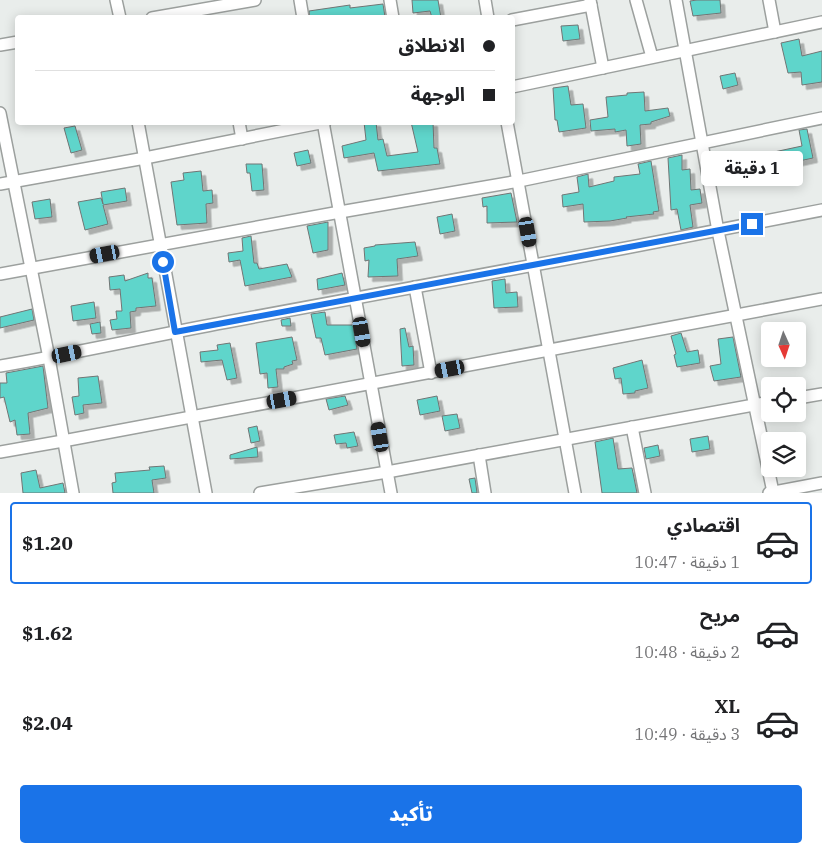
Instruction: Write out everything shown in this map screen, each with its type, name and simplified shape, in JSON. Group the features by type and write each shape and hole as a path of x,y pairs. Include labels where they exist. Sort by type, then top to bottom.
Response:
{"street":[{"path":"116,0 119,15"},
{"path":"185,15 218,12 255,0"},
{"path":"300,0 302,15"},
{"path":"390,0 392,15"},
{"path":"485,0 488,15"},
{"path":"636,0 652,57"},
{"path":"676,0 718,231 771,493 811,489 822,483"},
{"path":"769,0 775,32"},
{"path":"515,19 590,2 603,68"},
{"path":"515,86 822,22"},
{"path":"0,45 15,42"},
{"path":"0,113 49,358 73,493"},
{"path":"0,274 519,181 822,118"},
{"path":"139,125 206,493"},
{"path":"240,125 242,139"},
{"path":"0,184 314,125"},
{"path":"324,125 391,493"},
{"path":"508,125 575,493"},
{"path":"0,366 822,210"},
{"path":"415,288 431,373"},
{"path":"0,452 822,299"},
{"path":"806,397 822,394"},
{"path":"260,493 387,472 761,404"},
{"path":"632,427 645,493"},
{"path":"479,455 484,493"}],"building":[{"path":"412,0 438,0 440,15 431,15 430,11 413,13"},
{"path":"720,0 721,13 693,16 690,1"},
{"path":"383,4 385,15 310,15 309,11 350,5 350,8"},
{"path":"578,25 580,39 563,41 561,26"},
{"path":"799,39 802,56 822,51 822,82 802,85 801,72 788,73 781,43"},
{"path":"735,73 738,85 723,89 720,76"},
{"path":"568,86 571,105 583,104 586,128 559,132 557,120 555,120 553,88"},
{"path":"644,92 645,111 668,108 670,116 651,122 651,124 640,125 641,144 627,146 626,130 615,132 615,129 591,131 590,120 608,117 606,97"},
{"path":"364,125 376,125 378,140 383,139 387,156 418,152 412,125 433,125 434,148 437,148 440,164 378,171 374,153 344,158 342,146 366,140"},
{"path":"75,126 82,150 71,153 64,128"},
{"path":"807,129 813,158 790,163 746,168 745,158 802,146 799,130"},
{"path":"308,150 311,163 297,166 294,153"},
{"path":"682,155 682,170 690,169 691,190 700,189 702,203 690,205 693,227 681,230 677,209 671,210 668,158"},
{"path":"651,161 659,211 653,212 654,214 610,221 584,222 583,204 563,207 562,195 579,192 577,177 588,174 589,187 614,181 614,177 640,174 638,164"},
{"path":"246,164 262,164 264,190 252,191 250,173 247,173"},
{"path":"201,171 203,191 212,190 213,203 206,204 207,223 177,225 171,182 184,180 183,173"},
{"path":"125,188 127,201 103,205 108,224 85,230 78,202 101,198 103,204 101,192"},
{"path":"511,193 517,222 487,223 487,206 483,207 482,198"},
{"path":"50,199 52,217 35,219 32,202"},
{"path":"452,214 455,231 440,234 437,217"},
{"path":"328,222 328,250 313,253 307,226"},
{"path":"251,236 254,263 257,263 259,269 287,264 292,277 245,286 240,260 229,262 228,253 243,251 242,238"},
{"path":"415,242 418,256 397,259 398,276 368,277 369,260 365,261 364,248 375,245"},
{"path":"148,273 148,278 152,278 156,306 136,308 136,311 130,312 131,328 112,330 110,320 117,319 116,311 122,311 120,289 110,290 109,277 124,275 125,281"},
{"path":"342,273 345,285 318,290 317,279"},
{"path":"505,279 506,293 517,292 518,307 494,308 492,281"},
{"path":"94,302 96,318 73,321 71,306"},
{"path":"32,309 34,320 0,328 0,317"},
{"path":"325,312 327,325 353,325 357,349 325,355 321,338 316,338 311,314"},
{"path":"290,318 291,326 282,326 281,320"},
{"path":"100,322 101,333 92,334 90,324"},
{"path":"405,328 409,347 413,346 414,365 402,366 400,329"},
{"path":"681,333 687,352 698,350 700,363 677,367 671,336"},
{"path":"292,337 297,360 292,361 293,364 284,367 284,369 276,369 278,387 268,388 267,373 260,374 256,343"},
{"path":"733,337 741,377 714,381 710,366 721,364 718,339"},
{"path":"230,343 237,378 227,380 222,360 201,362 200,352 218,350 217,345"},
{"path":"642,360 648,388 635,391 635,393 623,394 621,378 615,379 613,368"},
{"path":"43,366 48,408 28,413 30,434 17,435 15,420 10,422 4,397 0,398 0,383 7,383 6,373"},
{"path":"98,376 102,403 83,405 84,413 75,415 72,397 79,396 78,378"},
{"path":"345,396 348,405 329,410 326,399"},
{"path":"437,396 440,411 420,415 417,400"},
{"path":"457,414 460,428 445,431 442,416"},
{"path":"257,426 260,441 251,443 248,428"},
{"path":"354,432 358,446 347,448 346,443 336,444 334,435"},
{"path":"708,436 710,449 692,452 690,439"},
{"path":"613,438 618,469 632,468 637,493 602,493 595,442"},
{"path":"658,445 660,456 646,459 644,448"},
{"path":"257,447 258,457 230,459 230,455"},
{"path":"164,466 166,478 152,480 154,493 113,493 112,483 116,482 115,473 150,470 149,467"},
{"path":"36,470 40,488 63,483 65,493 23,493 21,473"},
{"path":"475,478 477,493 472,493 469,479"}],"route":[{"path":"163,262 175,332 752,224"}]}
